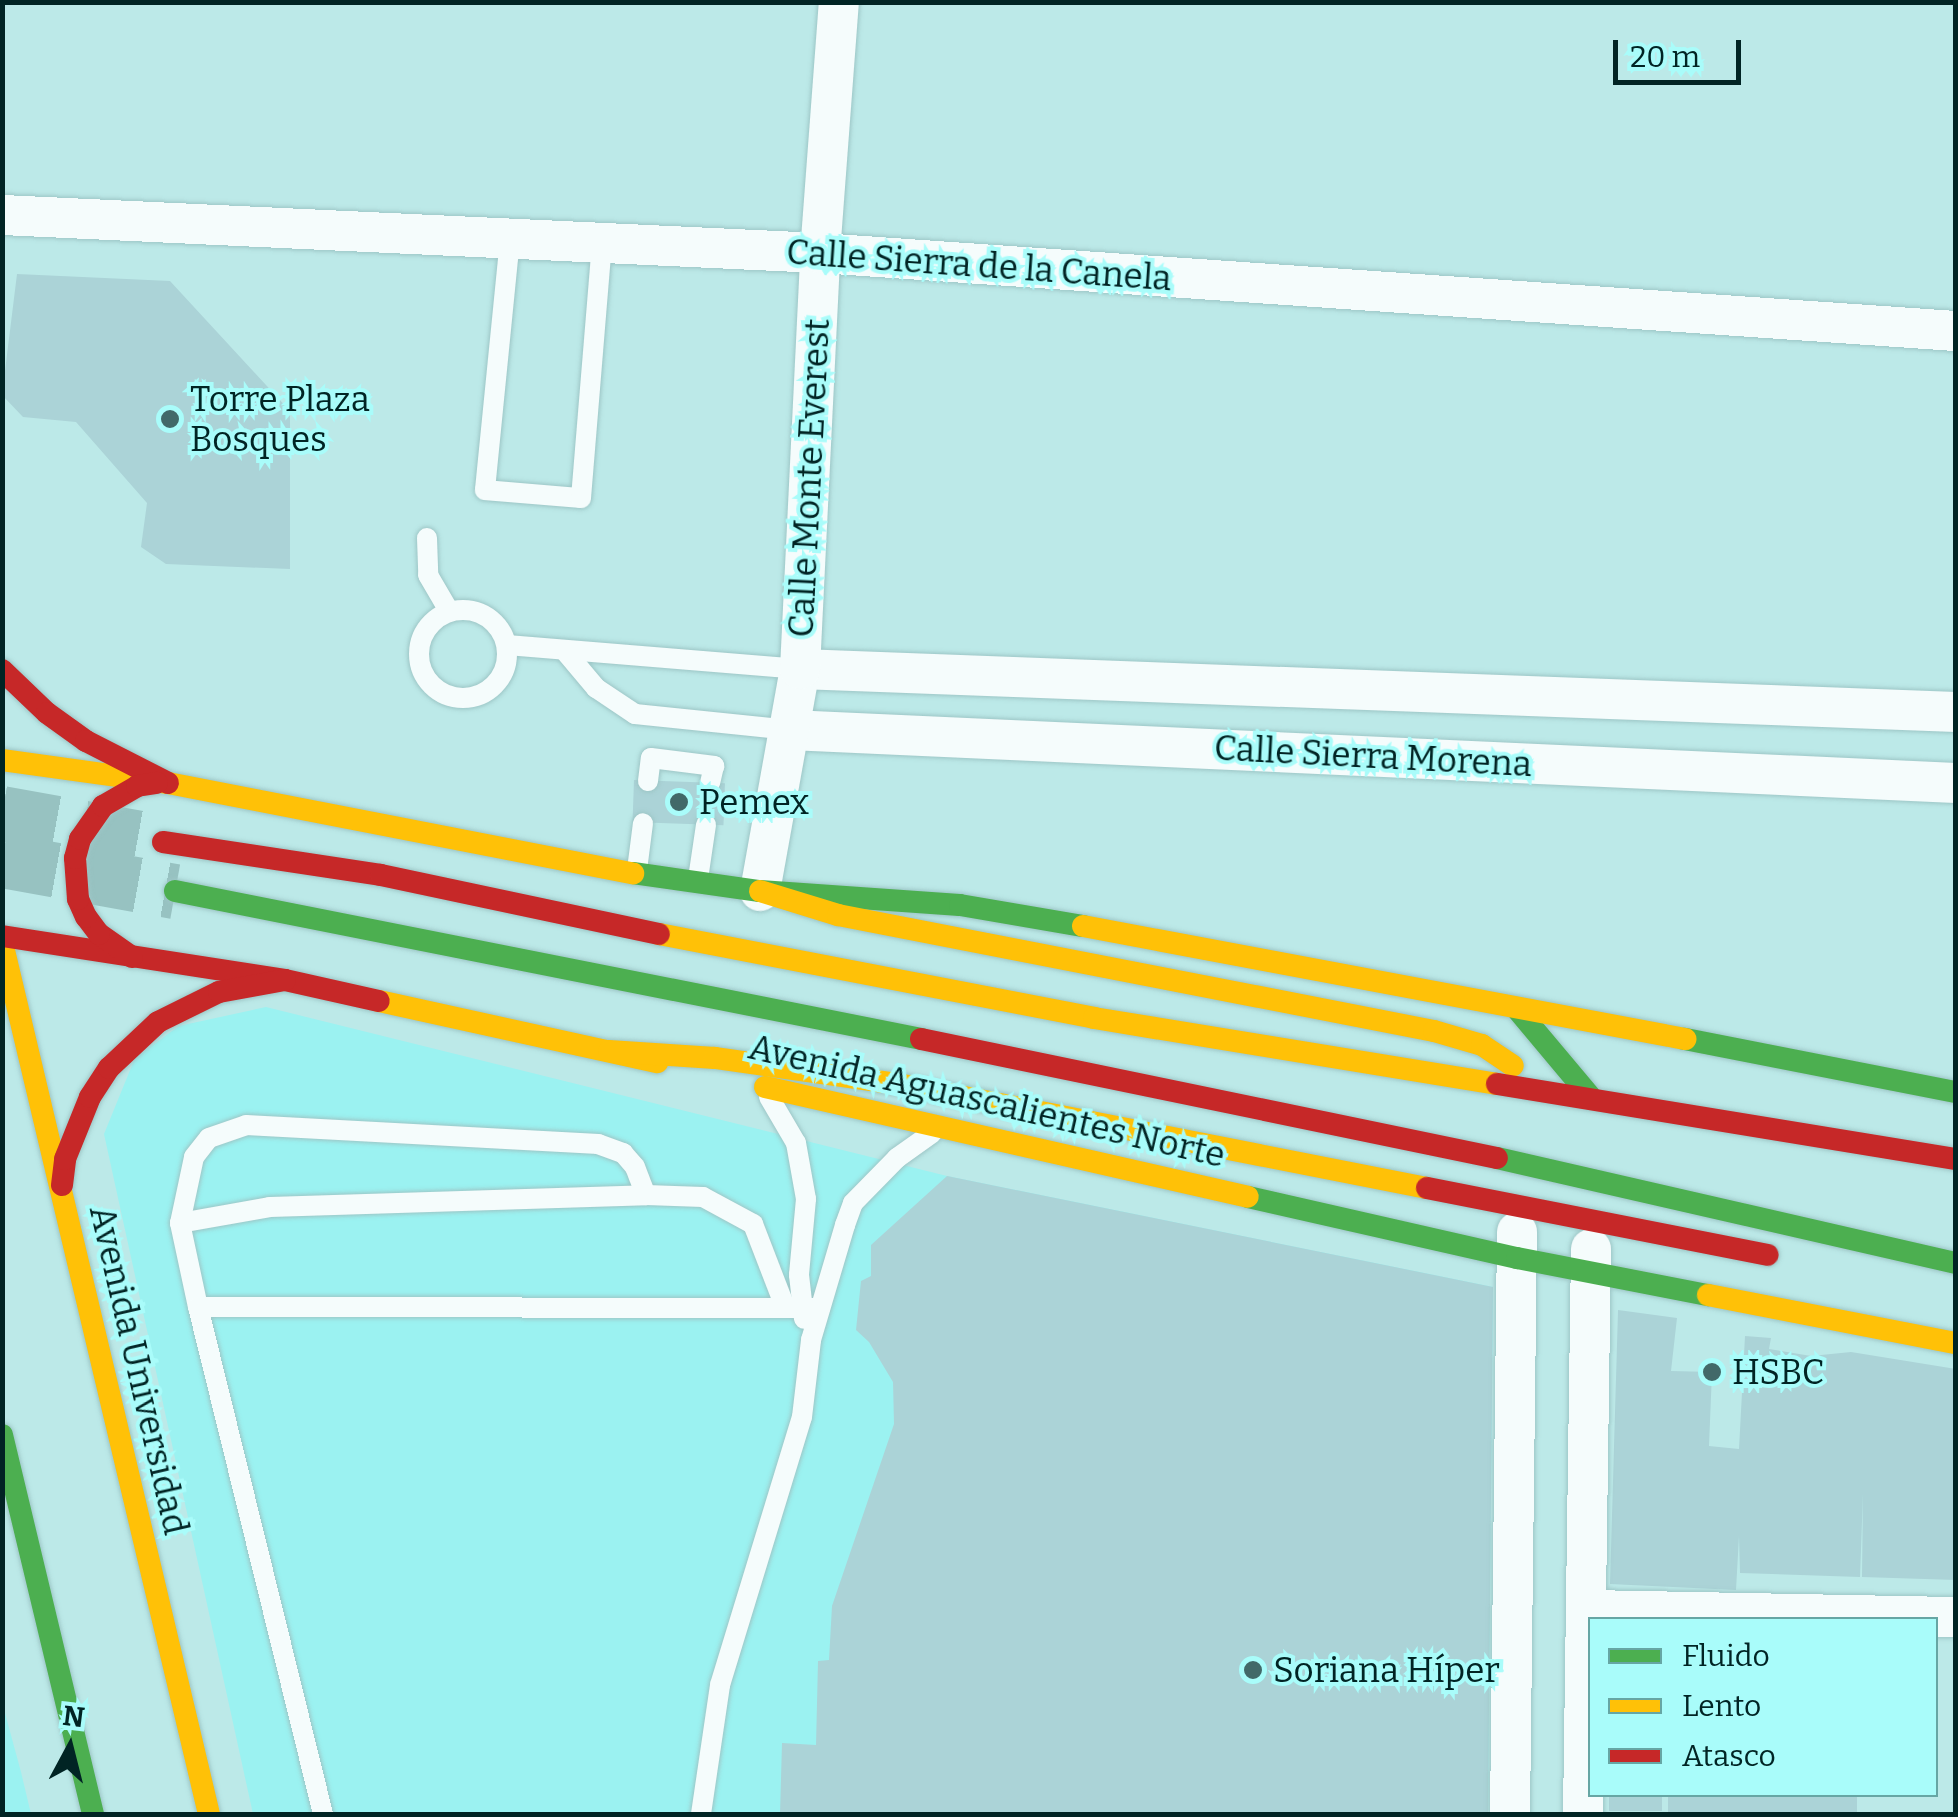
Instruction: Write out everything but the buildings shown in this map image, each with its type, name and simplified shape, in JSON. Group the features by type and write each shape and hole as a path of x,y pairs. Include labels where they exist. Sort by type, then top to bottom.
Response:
{"main road":[{"path":"2,670 47,713 86,742 162,783"},
{"path":"2,760 162,783 637,874 760,891 960,906 1223,950 1956,1092"},
{"path":"132,957 98,934 86,917 78,898 75,858 80,838 103,806 137,786 162,783"},
{"path":"164,842 381,875 770,958 1094,1018 1544,1088 1956,1158"},
{"name":"Avenida Aguascalientes Norte","path":"175,890 1339,1122 1956,1263"},
{"path":"760,891 838,915 1434,1031 1482,1045 1544,1088"},
{"name":"Avenida Aguascalientes Norte","path":"2,939 285,980 1517,1258 1956,1343"},
{"name":"Avenida Universidad","path":"2,939 209,1814"},
{"path":"62,1193 65,1160 76,1128 90,1096 120,1058 158,1022 187,1005 218,992 285,980"},
{"path":"1516,1008 1589,1096"},
{"path":"609,1051 715,1058 898,1084 1783,1258"},
{"path":"2,1434 93,1814"}],"street":[{"name":"Calle Monte Everest","path":"760,891 800,669 820,253 840,2"},
{"name":"Calle Sierra de la Canela","path":"2,216 820,253 1956,331"},
{"name":"Calle Sierra Morena","path":"800,669 1956,712"},
{"name":"Calle Sierra Morena","path":"790,730 1956,783"},
{"path":"1510,1814 1516,1203"},
{"path":"1583,1814 1591,1219"},
{"path":"1588,1610 1910,1617"}],"lane":[{"path":"510,240 486,490 581,498 602,244"},
{"path":"426,538 428,576 449,612"},
{"path":"468,610 485,615 507,645 504,672 492,687 467,697 441,692 422,671 418,653 428,627 449,612 468,610"},
{"path":"507,645 800,669"},
{"path":"564,650 596,688 635,714 790,730"},
{"path":"648,780 651,758 714,766 710,782"},
{"path":"637,874 643,822"},
{"path":"698,881 706,825"},
{"path":"701,1814 720,1685 802,1417 810,1340 802,1308 806,1199 796,1144 762,1086"},
{"path":"324,1814 180,1223 194,1157 208,1138 246,1125 598,1144 623,1153 635,1167 646,1195"},
{"path":"802,1308 853,1203 897,1158 941,1126"},
{"path":"180,1223 270,1207 646,1195 703,1197 753,1224 802,1308"},
{"path":"198,1307 802,1308"}],"shaded area":[{"path":"266,1007 947,1176 1493,1287 1488,1814 253,1814 104,1134 135,1058 179,1026"},
{"path":"2,1702 21,1772 31,1814 3,1814"}],"tunnel":[{"path":"2,813 163,842"},
{"path":"2,860 175,891"}],"traffic: fast":[{"path":"633,873 760,891 960,905 1083,926"},
{"path":"175,891 921,1039"},
{"path":"1516,1008 1589,1095"},
{"path":"1685,1039 1956,1092"},
{"path":"1497,1158 1956,1263"},
{"path":"1248,1197 1517,1258 1708,1295"},
{"path":"2,1435 93,1814"}],"traffic: slow":[{"path":"2,760 168,783 633,873"},
{"path":"760,891 838,915 1434,1031 1482,1045 1513,1066"},
{"path":"1083,926 1685,1039"},
{"path":"659,934 1094,1018 1497,1084"},
{"path":"2,942 209,1814"},
{"path":"379,1001 657,1062"},
{"path":"609,1051 715,1058 898,1084 1427,1188"},
{"path":"765,1087 1248,1197"},
{"path":"1708,1295 1956,1343"}],"traffic: jam":[{"path":"2,670 47,713 86,741 168,783"},
{"path":"132,957 99,934 86,917 78,899 75,858 80,839 103,806 137,786 157,783"},
{"path":"163,842 381,875 659,934"},
{"path":"2,936 285,980 379,1001"},
{"path":"62,1185 65,1159 90,1097 109,1068 158,1022 219,992 285,980"},
{"path":"921,1039 1497,1158"},
{"path":"1497,1084 1956,1159"},
{"path":"1427,1188 1767,1255"}],"place":[{"name":"Torre Plaza Bosques","path":"170,419"},
{"name":"Pemex","path":"679,802"},
{"name":"HSBC","path":"1712,1372"},
{"name":"Soriana Híper","path":"1253,1670"}]}
